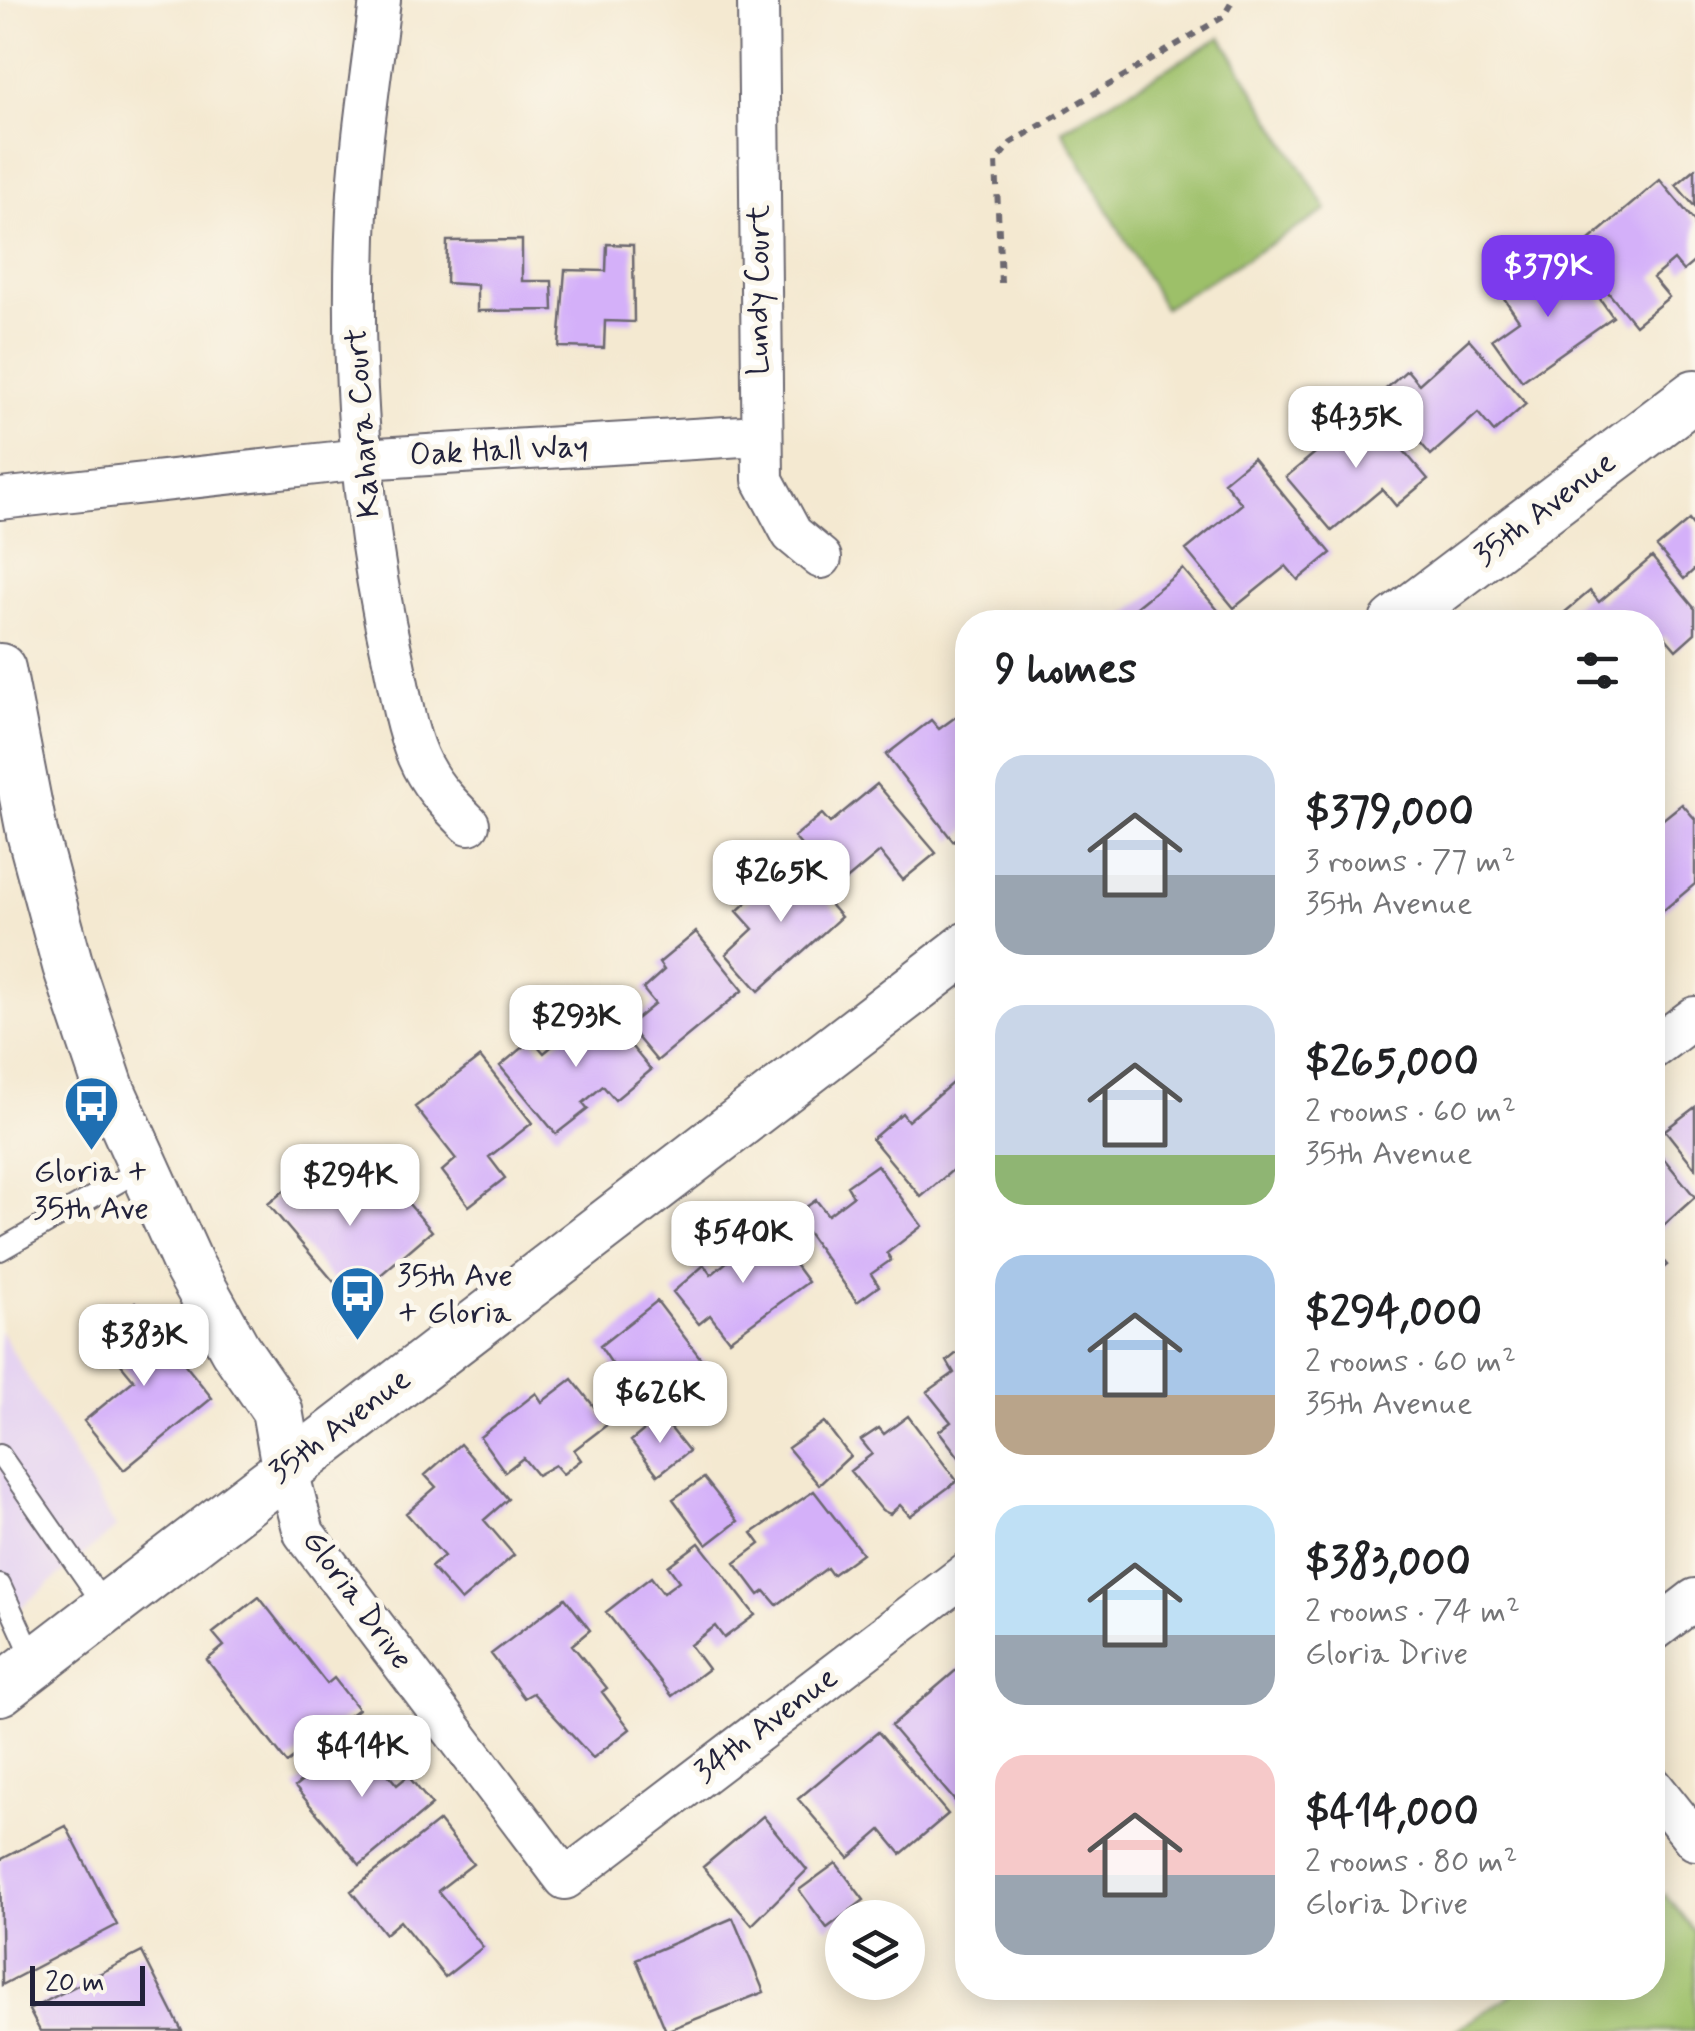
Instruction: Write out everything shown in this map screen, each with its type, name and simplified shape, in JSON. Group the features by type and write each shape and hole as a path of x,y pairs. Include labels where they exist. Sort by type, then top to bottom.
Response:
{"street":[{"name":"Kahara Court","path":"380,0 357,208 355,356 362,459 384,621 408,728 422,765 442,798 470,824"},
{"name":"Lundy Court","path":"758,0 759,435 763,480 772,505 792,534 820,558"},
{"name":"35th Avenue","path":"1411,610 1695,395"},
{"name":"Oak Hall Way","path":"0,500 362,459 759,435"},
{"name":"Gloria Drive","path":"0,669 32,833 68,966 110,1091 190,1268 235,1349 277,1410 304,1534 565,1879"},
{"name":"35th Avenue","path":"18,1676 955,957"},
{"path":"1665,1039 1695,1017"},
{"name":"34th Avenue","path":"565,1879 955,1582"},
{"path":"1665,1622 1695,1599"},
{"path":"1665,1802 1695,1840"}],"lane":[{"path":"0,1250 142,1168"},
{"path":"0,1455 106,1606"},
{"path":"0,1586 18,1676"}],"path":[{"path":"1000,283 996,161 1011,143 1223,16 1233,0"}],"shaded area":[{"path":"0,1330 116,1528 0,1625"}],"green space":[{"path":"1221,37 1327,210 1164,308 1062,130"},
{"path":"1665,1894 1695,1932 1695,2031 1455,2031 1503,2000 1665,2000"}],"building":[{"path":"1695,169 1695,207 1676,185"},
{"path":"1660,180 1695,222 1695,261 1683,271 1674,260 1653,278 1669,297 1635,325 1575,252"},
{"path":"522,240 522,281 552,281 553,310 477,311 477,285 446,283 447,241"},
{"path":"607,244 633,245 634,322 605,321 604,348 559,347 565,270 606,271"},
{"path":"1534,266 1552,291 1580,271 1613,317 1522,381 1492,339 1519,320 1499,291"},
{"path":"1469,339 1526,404 1494,432 1478,413 1431,455 1379,395 1407,370 1419,384"},
{"path":"1368,409 1428,479 1396,506 1382,489 1332,531 1286,477"},
{"path":"1253,458 1331,553 1298,580 1286,566 1234,608 1186,550 1242,504 1224,482"},
{"path":"1689,520 1695,528 1695,569 1684,579 1657,547"},
{"path":"1652,557 1695,609 1695,633 1676,650 1665,637 1665,610 1567,610 1590,591 1599,602"},
{"path":"1183,569 1218,610 1132,610"},
{"path":"955,717 953,841 886,755 931,720 939,729"},
{"path":"877,784 936,853 903,880 880,852 837,888 794,837 822,814 830,823"},
{"path":"1682,804 1695,819 1695,884 1665,909 1665,818"},
{"path":"792,861 841,917 759,991 726,954 753,929 737,911"},
{"path":"696,932 743,990 657,1061 628,1026 655,1004 643,989 664,970 659,963"},
{"path":"599,1007 651,1070 615,1100 603,1086 583,1103 588,1109 556,1134 500,1066 532,1039 544,1053"},
{"path":"480,1057 532,1123 489,1157 505,1178 469,1206 442,1171 456,1159 415,1107"},
{"path":"955,1081 955,1168 921,1197 872,1139 902,1113 908,1121"},
{"path":"1695,1107 1695,1168 1665,1130"},
{"path":"1665,1160 1695,1197 1665,1224"},
{"path":"877,1165 922,1226 887,1253 891,1260 871,1274 879,1286 857,1302 795,1215 816,1200 828,1215 853,1196 847,1186"},
{"path":"331,1171 362,1207 391,1183 432,1231 350,1301 268,1204 306,1172 316,1184"},
{"path":"768,1228 808,1282 729,1340 710,1315 699,1324 673,1292 704,1265 711,1275"},
{"path":"657,1301 708,1368 683,1388 670,1371 662,1377 669,1386 651,1401 642,1390 635,1398 600,1346"},
{"path":"135,1302 212,1398 124,1470 84,1421 134,1380 96,1334"},
{"path":"955,1355 955,1452 939,1431 951,1422 927,1392 954,1373 947,1361"},
{"path":"572,1379 608,1424 574,1450 581,1460 563,1474 555,1465 537,1475 523,1458 505,1472 480,1437 536,1393 542,1402"},
{"path":"661,1416 689,1451 658,1475 631,1441"},
{"path":"908,1416 955,1478 955,1482 910,1516 900,1505 890,1514 882,1510 850,1471 872,1454 861,1440 879,1428 884,1434"},
{"path":"824,1422 850,1456 819,1485 788,1448"},
{"path":"460,1444 508,1499 484,1520 514,1555 461,1601 431,1567 444,1556 406,1513 436,1487 425,1475"},
{"path":"704,1478 738,1521 707,1545 673,1499"},
{"path":"814,1491 862,1553 832,1575 827,1568 777,1605 765,1591 759,1595 735,1563 760,1544 752,1533"},
{"path":"699,1543 755,1615 724,1638 715,1626 690,1645 708,1669 672,1696 606,1612 651,1577 663,1593 679,1581 668,1566"},
{"path":"259,1597 327,1684 334,1678 358,1709 287,1763 207,1660 224,1646 213,1633"},
{"path":"565,1598 590,1630 572,1645 607,1688 602,1692 630,1729 593,1758 533,1693 524,1698 491,1654"},
{"path":"955,1671 955,1801 891,1726"},
{"path":"878,1732 948,1814 901,1854 881,1830 849,1858 798,1799"},
{"path":"356,1736 397,1785 408,1776 432,1805 360,1865 295,1787"},
{"path":"763,1816 807,1870 752,1925 703,1867"},
{"path":"439,1821 473,1864 438,1891 483,1947 445,1977 400,1921 385,1934 351,1891"},
{"path":"66,1826 117,1925 2,1985 0,1860"},
{"path":"836,1863 864,1900 825,1900 825,1925 799,1890"},
{"path":"733,1918 764,1992 666,2031 636,1959"},
{"path":"142,1952 182,2031 40,2031 29,2010"}],"place":[{"name":"Gloria + 35th Ave","path":"91,1152"},
{"name":"35th Ave + Gloria","path":"358,1343"}]}
